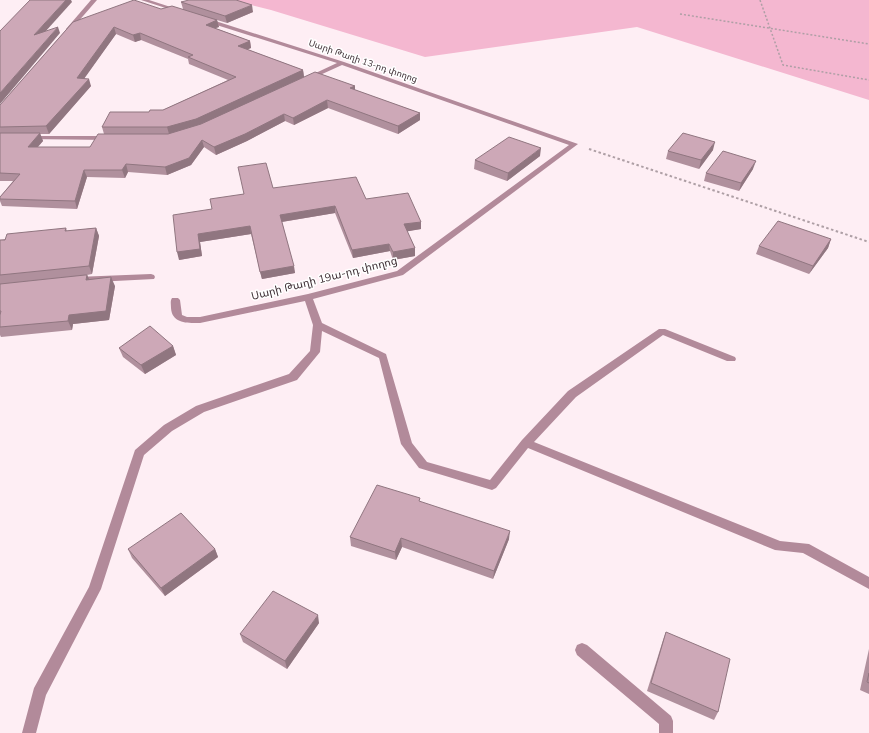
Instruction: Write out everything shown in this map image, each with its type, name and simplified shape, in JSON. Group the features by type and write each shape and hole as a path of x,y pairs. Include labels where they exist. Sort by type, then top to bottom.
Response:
{"street":[{"path":"64,35 94,0"},
{"path":"144,0 190,15"},
{"name":"Սարի Թաղի 13-րդ փողոց","path":"197,17 342,63 574,144"},
{"path":"299,83 342,63"},
{"path":"20,138 114,138"},
{"name":"Սարի Թաղի 19ա-րդ փողոց","path":"175,300 176,312 179,317 186,320 196,320 308,296 400,273 574,144"},
{"path":"66,281 151,277"},
{"path":"29,733 39,693 95,589 139,453 168,428 200,409 293,377 315,352 318,325 308,296"},
{"path":"318,325 383,356 407,444 423,465 492,484 526,443 572,394 662,331 731,359"},
{"path":"526,443 779,546 805,548 869,582"},
{"path":"582,650 666,721 666,733"}],"path":[{"path":"760,0 783,65 869,80"},
{"path":"680,14 869,44"},
{"path":"574,144 869,242"}],"shaded area":[{"path":"231,0 869,0 869,100 637,27 425,57 271,10"}],"building":[{"path":"30,0 66,0 34,35 58,27 0,93 0,31"},
{"path":"134,0 161,9 172,6 217,20 206,25 250,41 238,46 303,70 196,119 167,127 102,127 110,112 149,112 150,110 163,110 236,77 188,57 193,55 140,33 133,35 114,27 77,78 89,79 46,126 0,127 0,105 73,22"},
{"path":"189,0 236,0 252,5 225,16 181,2"},
{"path":"315,72 355,86 350,88 420,113 398,126 327,100 293,118 284,114 245,134 214,147 202,140 189,158 165,167 126,164 122,170 84,170 75,201 0,199 0,197 20,174 0,173 0,133 40,133 28,147 90,147 98,134 168,134 201,124"},
{"path":"683,133 715,142 701,160 668,151"},
{"path":"509,137 541,148 508,173 475,160"},
{"path":"723,151 756,161 741,183 706,173"},
{"path":"266,163 273,188 356,177 366,199 408,193 421,222 404,224 415,248 393,252 389,244 352,250 335,206 280,215 294,266 260,272 250,226 198,234 200,249 177,252 173,215 212,209 210,199 244,194 238,167"},
{"path":"778,221 831,239 813,266 759,246"},
{"path":"66,228 65,231 96,228 89,266 0,275 0,240 5,240 7,234"},
{"path":"87,275 86,280 111,277 106,311 69,315 68,321 0,327 0,284"},
{"path":"150,326 173,346 141,365 119,348"},
{"path":"377,485 420,498 419,501 510,531 494,571 401,538 395,552 350,537"},
{"path":"181,513 215,549 161,588 128,549"},
{"path":"273,591 318,615 285,661 240,634"},
{"path":"666,632 730,659 718,712 651,683"}]}
